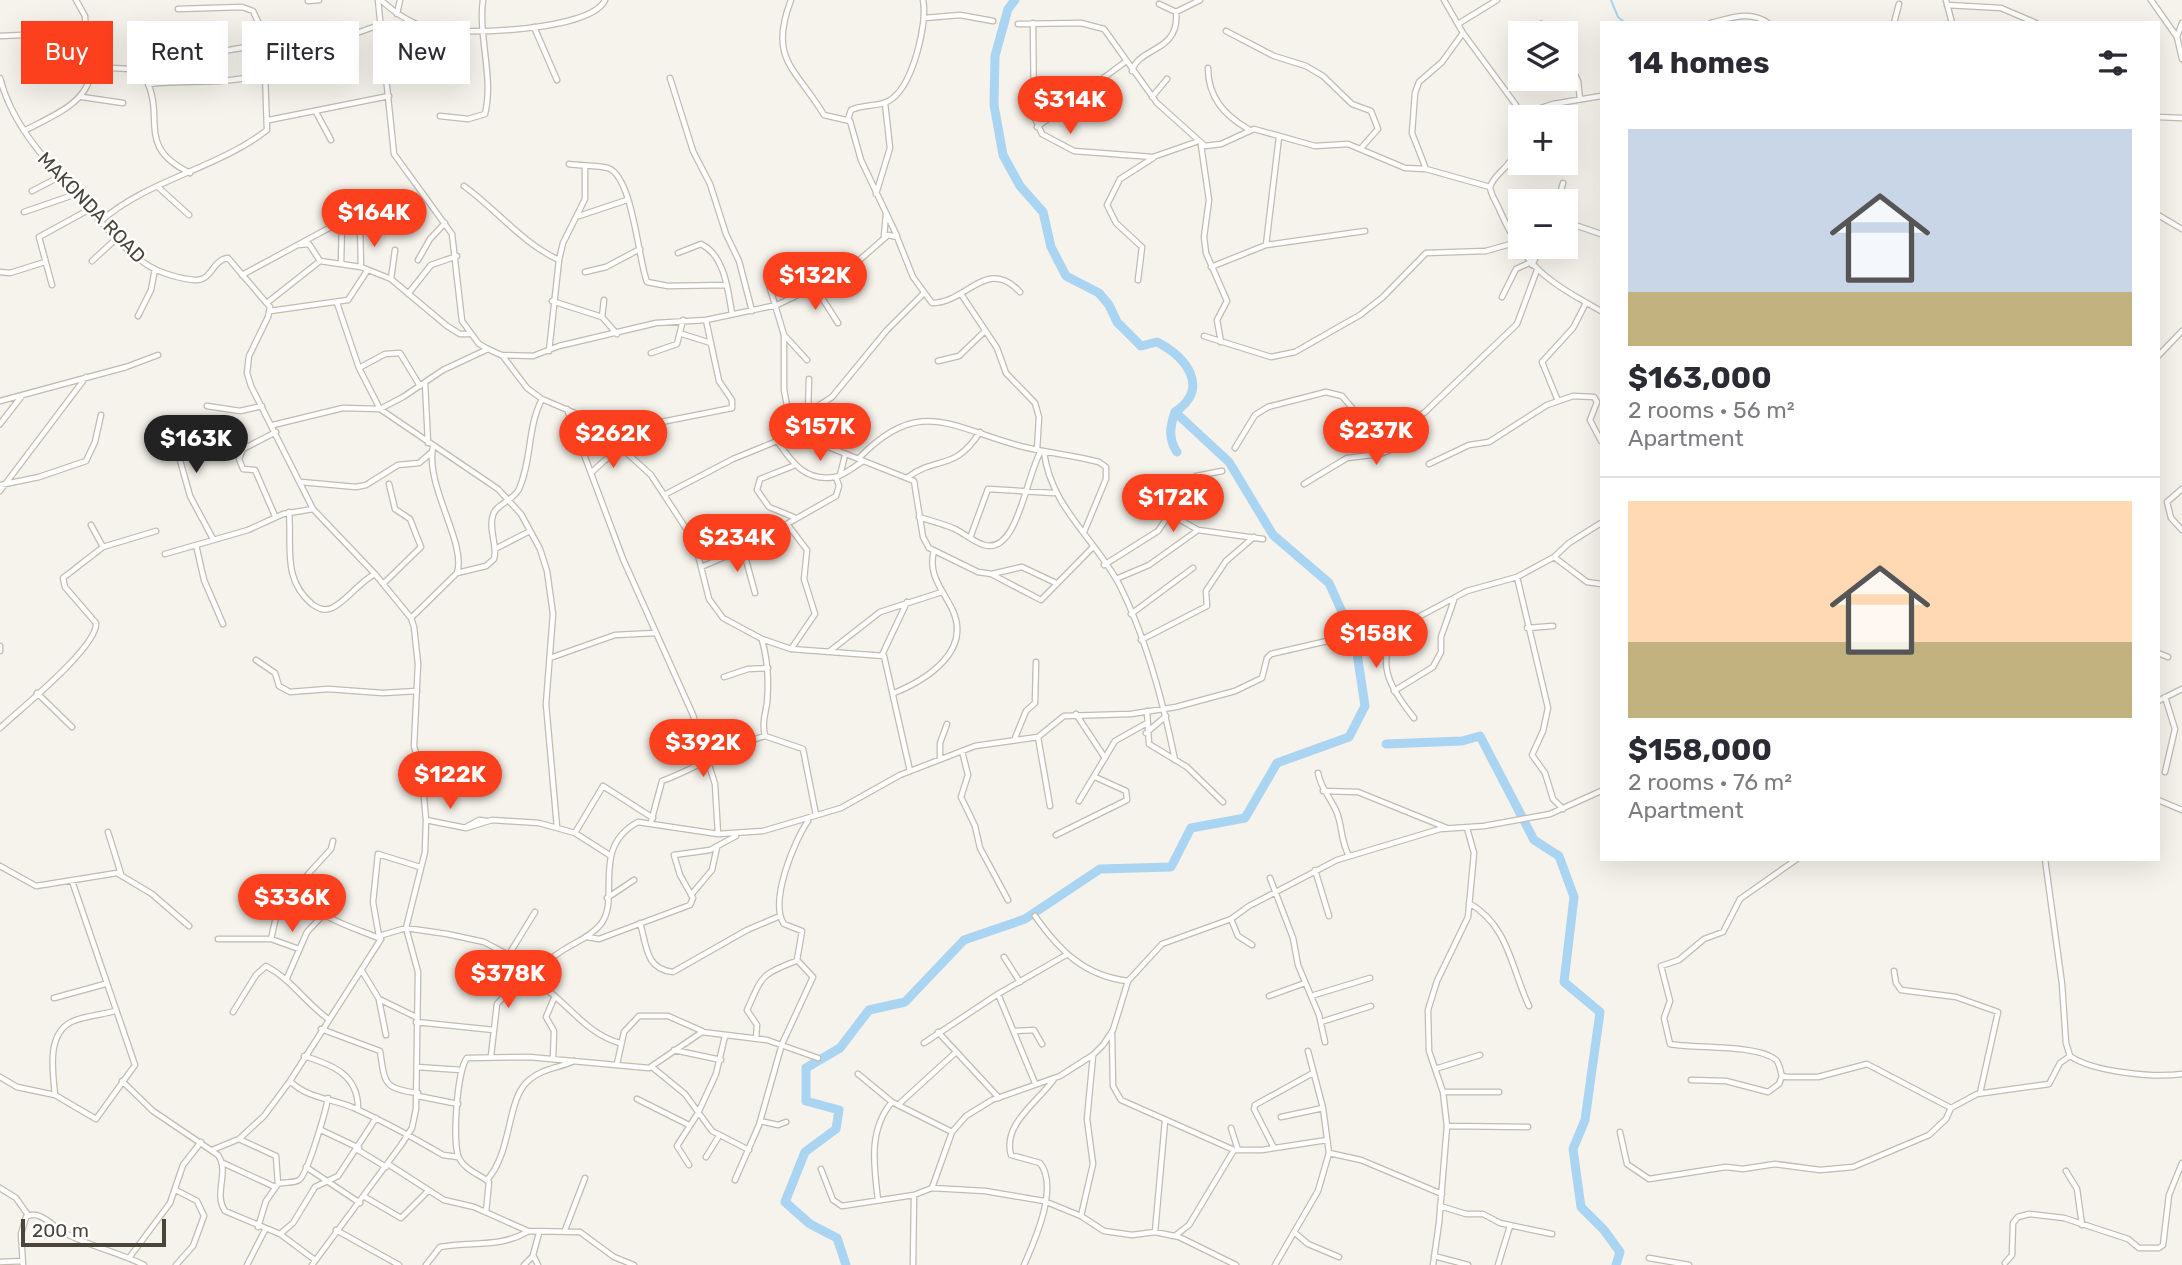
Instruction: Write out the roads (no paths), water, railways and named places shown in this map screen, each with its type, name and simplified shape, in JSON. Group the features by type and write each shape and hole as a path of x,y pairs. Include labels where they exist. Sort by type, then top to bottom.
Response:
{"street":[{"path":"76,0 85,21"},
{"path":"233,7 234,0"},
{"path":"308,1 319,0"},
{"path":"379,0 397,14 432,29 480,31 534,27 585,16 598,11 605,0"},
{"path":"379,0 379,21"},
{"path":"397,14 400,0"},
{"path":"440,116 468,119 485,114 484,53 480,31 483,0"},
{"path":"791,0 782,28 785,58 824,116 848,119"},
{"path":"848,119 855,107 885,103 901,88 917,52 925,18 923,0"},
{"path":"1176,12 1200,0"},
{"path":"1444,0 1463,33 1517,105"},
{"path":"1458,24 1497,0"},
{"path":"1978,5 1986,0"},
{"path":"2151,0 2177,37 2182,59"},
{"path":"1951,21 1946,3 1966,2 2001,8 2031,21"},
{"path":"1159,4 1176,12"},
{"path":"1895,21 1899,4"},
{"path":"177,9 233,7 254,11 257,21"},
{"path":"1132,72 1138,60 1167,42 1174,28 1176,12"},
{"path":"925,18 960,15 993,21"},
{"path":"1719,21 1740,16 1759,17 1765,21"},
{"path":"1033,23 1031,71 1037,127 1050,140 1074,151 1153,157"},
{"path":"2177,37 2182,23"},
{"path":"1017,24 1099,26 1110,35 1125,62 1153,97 1199,143 1209,200 1205,237 1211,267 1227,302 1217,320 1221,342"},
{"path":"534,27 557,80"},
{"path":"1226,31 1274,56 1306,66 1323,76 1352,104 1371,111 1378,129 1361,148"},
{"path":"1426,169 1412,132 1415,93 1419,82 1442,62 1463,33"},
{"path":"0,36 21,35"},
{"path":"1037,127 1125,62"},
{"path":"1208,68 1209,86 1220,107 1248,129 1315,146 1348,144 1405,168 1426,169 1490,187"},
{"name":"MAKONDA ROAD","path":"0,78 10,108 24,131 60,177 117,238 155,269 199,280 205,279 219,260 228,258 268,302"},
{"path":"670,78 693,150 710,184 726,234 739,261 752,311"},
{"path":"1153,97 1167,79"},
{"path":"1578,81 1580,99"},
{"path":"24,131 82,97 87,84"},
{"path":"149,84 160,151 168,161 191,174"},
{"path":"101,221 158,187 191,174 264,132 269,120 264,84"},
{"path":"387,84 394,154 415,187 452,234 457,256 459,308 469,334"},
{"path":"269,120 389,96"},
{"path":"1558,105 1600,96"},
{"path":"82,97 123,103"},
{"path":"876,195 890,148 885,103"},
{"path":"316,112 331,140"},
{"path":"2160,117 2182,118"},
{"path":"848,119 876,195 886,211 910,270 923,294 934,304 961,294 989,277 1009,280 1020,292"},
{"path":"1138,280 1142,247 1116,223 1107,205 1120,179 1153,157 1199,143 1221,144 1248,129"},
{"path":"1266,245 1279,137"},
{"path":"569,164 608,169 614,173 626,200 646,278 650,283 668,286 726,285"},
{"path":"1490,187 1508,164"},
{"path":"549,351 552,301 559,260 563,243 586,199 585,166"},
{"path":"32,191 60,177"},
{"path":"1561,189 1563,183"},
{"path":"464,186 494,208 514,232 559,260"},
{"path":"158,187 189,215"},
{"path":"1490,187 1508,229"},
{"path":"24,212 76,194"},
{"path":"579,216 626,200"},
{"path":"52,285 40,236 90,209"},
{"path":"242,275 329,228 339,226 353,209"},
{"path":"884,237 886,211"},
{"path":"2160,216 2182,229"},
{"path":"341,264 343,219"},
{"path":"361,268 360,225 367,220"},
{"path":"418,260 430,239 445,223"},
{"path":"1578,226 1600,234"},
{"path":"1211,267 1266,245 1365,231"},
{"path":"223,1163 222,1205 225,1211 280,1234 314,1262 336,1230 365,1197 408,1134 414,1121 418,1094 418,972 406,928 425,852 426,820 422,775 414,746 418,651 411,618 375,574 313,509 251,386 247,364 270,311 268,302 320,261 361,268 391,279 456,332 469,334 488,349 501,355 524,357 656,323 706,320 777,305 847,271 884,237 897,237"},
{"path":"92,261 117,238"},
{"path":"298,244 309,244 320,261"},
{"path":"678,253 703,244 720,264 732,314"},
{"path":"1204,336 1271,356 1295,352 1360,315 1383,297 1426,253 1486,251 1508,245"},
{"path":"585,272 604,267 640,249"},
{"path":"391,279 395,250"},
{"path":"408,294 432,265 457,256"},
{"path":"1526,259 1537,270 1600,310"},
{"path":"1502,297 1516,269 1530,264 1533,259"},
{"path":"0,272 10,273 46,262"},
{"path":"138,316 151,290 155,269"},
{"path":"1235,448 1255,415 1268,407 1326,392 1342,396 1364,422 1387,423 1418,418 1495,348 1521,317 1537,270"},
{"path":"270,311 337,303 355,295 367,271"},
{"path":"767,278 784,335 784,390 790,428"},
{"path":"814,287 838,323"},
{"path":"666,494 733,459 778,442 808,412 832,397 881,336 923,294"},
{"path":"961,294 985,331 1006,373 1035,403 1039,417 1041,451 1055,493 1116,579 1165,709 1175,760"},
{"path":"602,317 604,300"},
{"path":"552,301 602,317 617,334"},
{"path":"337,303 359,368 380,409 512,501 530,531 547,570 551,590 546,704 557,827"},
{"path":"1558,401 1542,362 1573,328 1587,303"},
{"path":"652,353 674,346 682,334 683,320"},
{"path":"607,436 641,426 732,408 732,400 719,381 706,320"},
{"path":"938,361 959,356 985,331"},
{"path":"2160,354 2182,331"},
{"path":"682,334 712,343"},
{"path":"784,335 807,360"},
{"path":"273,425 343,408 380,409 488,349"},
{"path":"359,368 385,354 400,353 423,384 432,470 459,561 457,573"},
{"path":"0,401 158,355"},
{"path":"501,355 516,377 542,399 591,420 651,475 666,494 687,530 713,608 734,626 791,649 886,657 910,771"},
{"path":"0,491 87,376"},
{"path":"808,412 809,379"},
{"path":"1429,464 1469,445 1489,442 1532,412 1558,401 1583,395 1594,397 1597,402 1590,421 1600,439"},
{"path":"0,424 21,397"},
{"path":"411,618 457,573 492,563 495,548 492,516 497,509 512,501 522,479 530,427 542,399"},
{"path":"207,405 240,411 262,406"},
{"path":"567,409 608,512 623,559 693,715 718,797 718,834"},
{"path":"3,485 61,471 86,461 98,432 101,415"},
{"path":"858,459 883,435 911,423 943,422 1041,451 1088,459 1106,467 1106,479 1084,532"},
{"path":"1304,484 1347,458 1380,454 1396,448 1387,423"},
{"path":"165,426 173,435 190,496 212,539"},
{"path":"790,428 845,455 908,477 916,485 924,542 964,568 992,575 1041,600 1093,547"},
{"path":"275,517 255,470 243,469 239,459 243,449 276,432"},
{"path":"908,477 922,469 945,464 962,455 980,432"},
{"path":"778,442 793,466 809,474 838,476 865,461"},
{"path":"300,482 356,487 366,485 398,465 419,463 431,447"},
{"path":"591,472 623,451"},
{"path":"919,517 943,524 985,546 1006,540 1015,524 1024,492 1041,451"},
{"path":"701,566 743,549 835,496 845,455"},
{"path":"793,466 760,479 757,490 769,507 796,518"},
{"path":"1104,565 1150,538 1172,515 1196,476 1222,471"},
{"path":"383,584 421,547 410,519 395,509 388,485"},
{"path":"970,538 988,489 1055,493"},
{"path":"2182,489 2167,502 2171,518 2182,530"},
{"path":"165,554 248,530 289,512 313,509"},
{"path":"289,512 290,576 299,591 318,608 336,606 354,588 375,574"},
{"path":"1172,515 1198,530 1263,539"},
{"path":"491,1056 497,1004 529,969 539,967 587,937 604,920 611,856 617,842 638,822 652,820 718,834 737,835 808,820 862,799 910,771 962,751 1016,738 1038,737 1064,716 1076,713 1165,709 1256,682 1265,674 1267,658 1271,654 1409,622 1467,591 1517,577 1554,556 1600,524"},
{"path":"91,525 103,547"},
{"path":"788,525 807,550 804,579 814,607 813,620 791,649"},
{"path":"1116,579 1149,565 1198,530"},
{"path":"0,729 80,652 96,631 96,623 63,580 103,547 156,531"},
{"path":"495,548 530,531"},
{"path":"1141,640 1207,606 1206,592 1226,561 1254,537"},
{"path":"196,545 204,580 223,624"},
{"path":"743,549 755,593"},
{"path":"894,693 927,677 950,653 956,642 957,624 932,569 934,551"},
{"path":"1554,556 1587,582 1600,584"},
{"path":"992,575 1022,567 1056,583"},
{"path":"1131,614 1193,568"},
{"path":"1517,577 1548,708 1532,755 1545,772 1553,799 1563,809"},
{"path":"830,651 880,612 942,592"},
{"path":"1394,691 1433,667 1441,652 1441,637 1454,599"},
{"path":"882,655 907,602"},
{"path":"1409,622 1392,641 1387,654 1394,691 1414,718"},
{"path":"1527,628 1553,626"},
{"path":"550,658 615,635 656,633"},
{"path":"762,639 768,668 767,704 762,720 765,736"},
{"path":"2160,654 2168,657"},
{"path":"256,660 275,673 279,686 290,692 328,689 383,693 417,691"},
{"path":"1016,738 1026,711 1035,703 1036,662"},
{"path":"724,677 748,669 768,668"},
{"path":"2160,700 2182,689"},
{"path":"37,693 72,727"},
{"path":"2165,697 2175,729 2165,772"},
{"path":"1147,711 1146,733 1154,750 1198,776 1223,802"},
{"path":"1076,713 1105,758"},
{"path":"1146,733 1166,716"},
{"path":"1079,801 1115,741 1146,723"},
{"path":"940,759 940,743 947,724"},
{"path":"652,820 661,782 709,761 741,743 765,736 803,749 816,815"},
{"path":"1038,737 1049,806"},
{"path":"962,751 968,775 961,797 975,826 980,848 1008,900"},
{"path":"1318,773 1323,791 1337,811 1340,836 1349,856"},
{"path":"1056,835 1127,800 1126,791 1095,777"},
{"path":"575,834 603,786 652,820"},
{"path":"1323,791 1358,792 1448,829"},
{"path":"1024,1265 1039,1231 1046,1171 1034,1160 1011,1155 1010,1145 1017,1122 1055,1079 1093,1055 1112,1030 1128,981 1162,944 1231,919 1249,906 1315,870 1349,856 1386,847 1432,830 1517,822 1550,814 1600,791"},
{"path":"2160,801 2182,810"},
{"path":"426,820 466,828 478,820 557,827 575,834 611,856"},
{"path":"797,960 802,931 784,924 780,916 783,882 800,831 808,820"},
{"path":"1433,1265 1447,1126 1443,1092 1429,1051 1430,1000 1468,917 1474,853 1467,828"},
{"path":"108,832 122,875"},
{"path":"587,937 598,939 683,910 693,902 674,855 717,847 737,835"},
{"path":"306,902 300,883 331,849 333,841"},
{"path":"691,895 712,870 717,847"},
{"path":"211,1151 239,1139 264,1116 362,971 380,938 373,890 378,854 420,867"},
{"path":"1691,1080 1726,1081 1768,1092 1779,1084 1783,1076 1778,1063 1769,1057 1714,1046 1670,1044 1664,1018 1670,1001 1660,969 1679,960 1704,939 1723,932 1740,899 1794,861"},
{"path":"2045,861 2062,984 2066,1043 2070,1056 2085,1063 2127,1071 2153,1075 2182,1074"},
{"path":"0,866 36,886 104,873 122,875 152,894 190,926"},
{"path":"1315,870 1329,916"},
{"path":"1270,878 1293,938 1325,1042"},
{"path":"607,898 634,880"},
{"path":"0,1077 17,1087 55,1095 96,1119 135,1061 105,984 72,881"},
{"path":"271,939 279,904 289,900 306,902 325,914 380,938 406,928 484,943 529,969"},
{"path":"1469,902 1484,913 1506,941 1529,1006"},
{"path":"508,956 535,912"},
{"path":"287,978 315,921 325,914"},
{"path":"640,923 651,963 660,970 673,972 747,930 780,916"},
{"path":"1035,916 1066,955 1109,977 1128,981"},
{"path":"1231,919 1238,936 1252,945"},
{"path":"218,939 271,939 299,949"},
{"path":"924,1043 998,994 1066,955"},
{"path":"1004,957 1020,982"},
{"path":"755,1038 757,1025 747,1010 759,980 765,974 797,960"},
{"path":"735,1180 760,1121 782,1044 813,977 797,960"},
{"path":"233,1012 264,966 287,978 314,1009 328,1019"},
{"path":"362,971 379,999 386,1035"},
{"path":"1894,971 1896,983 1901,990 1956,997 1998,1012 1980,1093"},
{"path":"523,977 540,984 582,1022 620,1043"},
{"path":"1311,996 1370,978"},
{"path":"1269,996 1305,983"},
{"path":"54,998 105,984"},
{"path":"998,994 1035,1084"},
{"path":"553,1059 554,1031 545,1017 555,996"},
{"path":"379,999 416,1019 494,1030"},
{"path":"1321,1022 1371,1006"},
{"path":"55,1095 53,1054 59,1033 71,1023 115,1011"},
{"path":"617,1063 620,1043 629,1024 650,1014 668,1016 702,1031 782,1044 818,1058"},
{"path":"321,1029 378,1049 384,1080 393,1088 458,1105"},
{"path":"1014,1031 1034,1030 1042,1044"},
{"path":"1112,1030 1115,1094 1121,1101 1236,1150 1274,1148 1327,1140"},
{"path":"652,1067 702,1031"},
{"path":"938,1032 999,1097"},
{"path":"689,1165 677,1146 698,1114 721,1060 725,1036"},
{"path":"673,1050 721,1060"},
{"path":"1276,1265 1324,1177 1329,1153 1322,1108 1308,1051"},
{"path":"898,1105 956,1052"},
{"path":"1081,1216 1093,1164 1087,1119 1093,1055"},
{"path":"1435,1069 1480,1055"},
{"path":"304,1056 320,1061 350,1078 357,1097 358,1110"},
{"path":"486,1212 490,1186 487,1180 470,1170 459,1157 456,1133 461,1070 467,1058 491,1056 575,1060 652,1067 685,1094 698,1114 719,1136 749,1150"},
{"path":"1620,1132 1626,1164 1649,1179 1665,1179 1703,1169 1774,1164 1835,1169 1870,1163 1929,1135 1946,1119 1951,1108 1980,1093 2044,1086 2051,1082 2060,1063 2070,1056"},
{"path":"487,1180 503,1156 521,1088 546,1069 575,1060"},
{"path":"1783,1076 1818,1077 1867,1064 1951,1108"},
{"path":"417,1067 461,1070"},
{"path":"1274,1148 1254,1109 1255,1105 1313,1073"},
{"path":"858,1074 892,1102 952,1132"},
{"path":"932,1188 952,1132 973,1111 999,1097 1055,1079"},
{"path":"122,1081 153,1111 201,1142 223,1163 276,1186 300,1180 321,1130 328,1098"},
{"path":"290,1081 306,1095 328,1098 358,1110 408,1134 443,1155 459,1157"},
{"path":"1443,1092 1499,1092"},
{"path":"638,1099 689,1125"},
{"path":"878,1200 875,1136 884,1112 892,1102"},
{"path":"1281,1117 1322,1108"},
{"path":"280,1234 293,1223 314,1187 338,1176 376,1118"},
{"path":"760,1121 778,1125 786,1122"},
{"path":"1154,1232 1165,1121"},
{"path":"1447,1126 1528,1127"},
{"path":"1175,1236 1189,1225 1236,1150 1231,1128"},
{"path":"321,1130 387,1165 444,1200 463,1203 528,1231 539,1233 565,1230 588,1236 614,1257 634,1265"},
{"path":"706,1157 719,1136"},
{"path":"239,1139 276,1156 276,1186 266,1200 258,1227"},
{"path":"129,1258 158,1221 176,1190 183,1165 201,1142"},
{"path":"1329,1153 1361,1160 1442,1194"},
{"path":"2005,1263 2012,1255 2013,1223 2018,1217 2045,1215 2128,1239 2139,1248 2159,1248 2163,1245 2169,1195 2182,1163"},
{"path":"306,1167 359,1203"},
{"path":"821,1169 837,1205 848,1206 914,1195 932,1188 963,1188 1044,1201 1081,1216 1109,1233 1154,1232 1175,1236 1236,1265"},
{"path":"2066,1171 2077,1189 2082,1225"},
{"path":"565,1230 585,1178"},
{"path":"0,1188 16,1198 28,1215"},
{"path":"176,1190 197,1201 204,1216 193,1246 176,1265"},
{"path":"365,1197 401,1218 428,1191"},
{"path":"913,1265 914,1195"},
{"path":"1440,1206 1466,1214 1483,1214 1510,1226 1552,1234"},
{"path":"28,1215 38,1215 68,1234 144,1265"},
{"path":"0,1262 22,1263 21,1234 28,1215"},
{"path":"1498,1265 1510,1226"},
{"path":"247,1265 265,1230"},
{"path":"336,1230 399,1265"},
{"path":"426,1265 440,1247 497,1244 513,1240 528,1231"},
{"path":"1294,1232 1308,1244 1339,1257"},
{"path":"524,1265 533,1255 539,1233"},
{"path":"533,1255 538,1265"},
{"path":"1434,1256 1468,1265"},
{"path":"1650,1258 1690,1264"}],"waterway":[{"path":"1015,0 1008,9 995,56 994,105 1003,155 1020,186 1043,212 1051,247 1066,276 1099,293 1109,305 1117,322 1141,346 1157,342 1185,364 1193,383 1186,403 1175,412 1171,427 1172,442 1177,452"},
{"path":"1611,0 1618,17 1623,21"},
{"path":"1175,412 1229,462 1273,535 1329,583 1352,634"},
{"path":"846,1265 837,1238 810,1224 785,1202 805,1152 836,1129 839,1110 806,1101 806,1068 840,1048 869,1010 905,1002 964,940 1025,919 1100,869 1171,867 1191,828 1245,818 1277,763 1349,737 1365,706 1355,640"},
{"path":"1386,744 1462,741 1480,736 1534,840 1559,856 1574,897 1564,982 1600,1012 1585,1120 1573,1149 1581,1207 1604,1230 1620,1252 1616,1265"}]}
